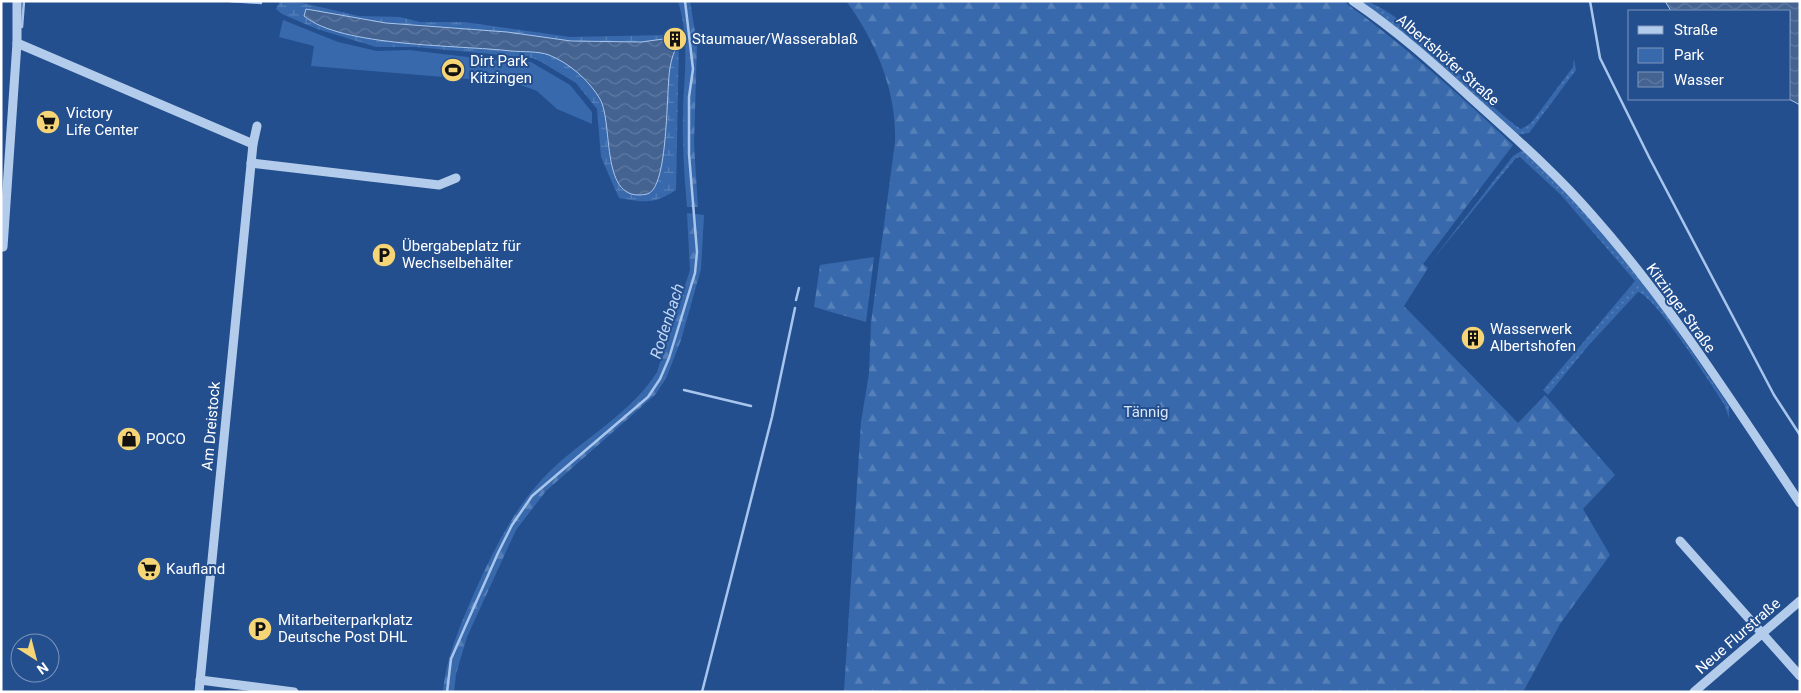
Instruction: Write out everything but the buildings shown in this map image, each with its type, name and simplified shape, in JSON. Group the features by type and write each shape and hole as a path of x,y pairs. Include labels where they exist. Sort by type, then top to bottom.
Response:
{"street":[{"path":"2,248 17,43 17,1"},
{"name":"Albertshöfer Straße","path":"1354,1 1397,31 1522,143"},
{"path":"17,43 253,144"},
{"name":"Am Dreistock","path":"199,692 251,163 257,126"},
{"name":"Kitzinger Straße","path":"1522,143 1554,173 1593,215 1640,273 1800,503"},
{"path":"251,163 439,185 456,178"},
{"path":"1680,541 1800,676"},
{"name":"Neue Flurstraße","path":"1694,692 1762,632 1800,602"},
{"path":"200,680 294,692"}],"green space":[{"path":"280,1 294,1 359,16 400,17 420,22 464,22 570,37 666,35 679,41 676,190 661,198 648,201 619,198 601,157 597,109 576,83 533,58 416,47 376,47 317,29 282,14 276,9"},
{"path":"678,1 690,1 697,44 694,144 698,207 687,207 683,133 685,41"},
{"name":"Tännig","path":"846,1 1343,1 1431,70 1513,145 1423,264 1428,268 1404,306 1518,423 1545,395 1615,475 1583,509 1610,555 1560,624 1523,692 844,692 861,422 869,373 871,323 895,142 892,104 882,68 867,33"},
{"path":"1360,1 1376,5 1396,17 1504,116 1521,129 1531,123 1573,67 1574,59 1576,70 1529,133 1517,135 1411,39"},
{"name":"Dirt Park Kitzingen","path":"283,20 338,42 377,51 409,50 484,59 531,62 570,85 592,112 592,124 557,109 537,91 515,83 311,66 314,46 279,37"},
{"path":"1521,151 1535,160 1591,219 1655,298 1729,406 1729,418 1724,404 1696,361 1657,308 1638,292 1588,346 1548,395 1543,390 1635,281 1561,195 1520,157 1516,158 1430,263 1513,156"},
{"path":"687,213 704,215 701,269 681,340 667,376 656,394 546,491 516,530 467,637 456,674 454,692 443,692 447,666 455,640 475,591 507,527 527,497 551,470 634,400 657,372 690,270"},
{"path":"874,257 866,322 814,307 820,265"}],"water":[{"path":"1665,1 1800,1 1800,105 1791,100 1791,10 1670,10"},
{"path":"306,9 386,23 507,32 571,41 641,42 671,38 678,42 673,55 669,79 663,157 654,188 647,194 632,194 621,187 611,160 604,111 600,99 584,79 571,67 556,58 535,52 402,43 345,34 321,26 304,16"}],"waterway":[{"path":"22,27 24,1"},
{"path":"230,1 261,3"},
{"name":"Rodenbach","path":"447,692 451,659 512,525 532,496 648,397 660,379 669,358 695,273 697,252 689,154 689,97 693,69 685,1"},
{"path":"1590,1 1600,58 1649,157 1774,395 1800,435"},
{"path":"796,300 799,288"},
{"path":"702,692 772,417 795,308"},
{"path":"684,390 751,406"}],"place":[{"name":"Staumauer/Wasserablaß","path":"675,39"},
{"name":"Dirt Park Kitzingen","path":"453,70"},
{"name":"Victory Life Center","path":"48,122"},
{"name":"Übergabeplatz für Wechselbehälter","path":"384,255"},
{"name":"Wasserwerk Albertshofen","path":"1473,338"},
{"name":"POCO","path":"129,439"},
{"name":"Kaufland","path":"149,569"},
{"name":"Mitarbeiterparkplatz Deutsche Post DHL","path":"260,629"}]}
